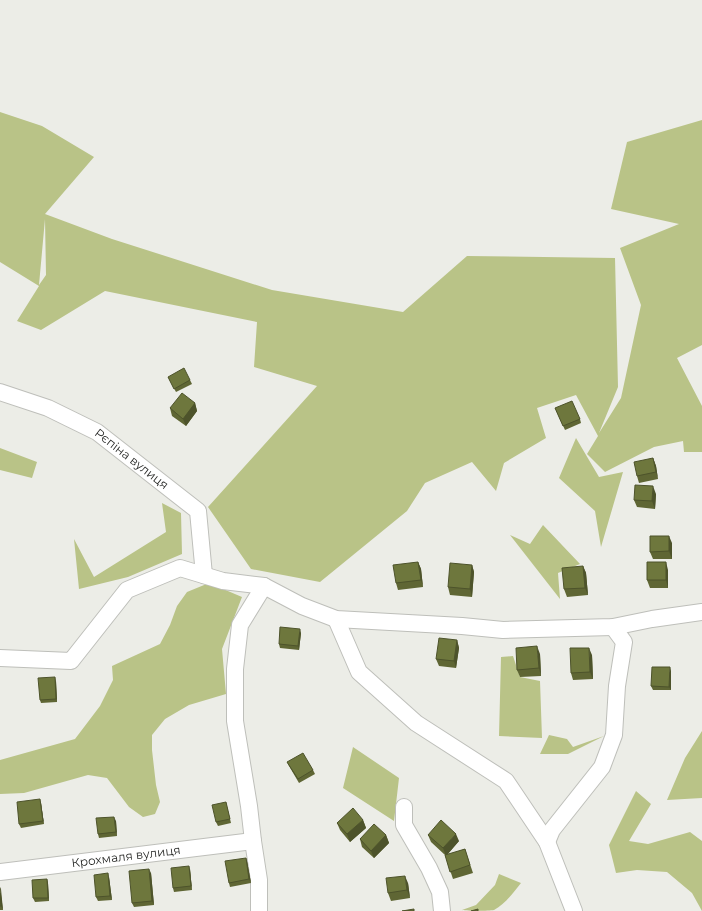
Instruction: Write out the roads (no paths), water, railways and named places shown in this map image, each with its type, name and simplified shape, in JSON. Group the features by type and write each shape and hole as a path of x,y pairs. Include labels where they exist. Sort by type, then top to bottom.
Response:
{"street":[{"name":"Рєпіна вулиця","path":"0,392 48,408 97,432 198,511 204,575"},
{"path":"0,658 71,661 127,590 180,568 223,581 264,586 302,606 336,619 462,626 503,630 613,627 652,619 702,612"},
{"path":"259,911 259,880 235,721 235,669 240,625 264,586"},
{"path":"336,619 359,672 416,723 506,781 547,842 574,911"},
{"path":"547,842 552,830 602,767 614,734 617,686 624,642 613,627"},
{"path":"404,807 404,825 429,868 440,892 442,911"},
{"name":"Крохмаля вулиця","path":"0,872 253,841"}]}
